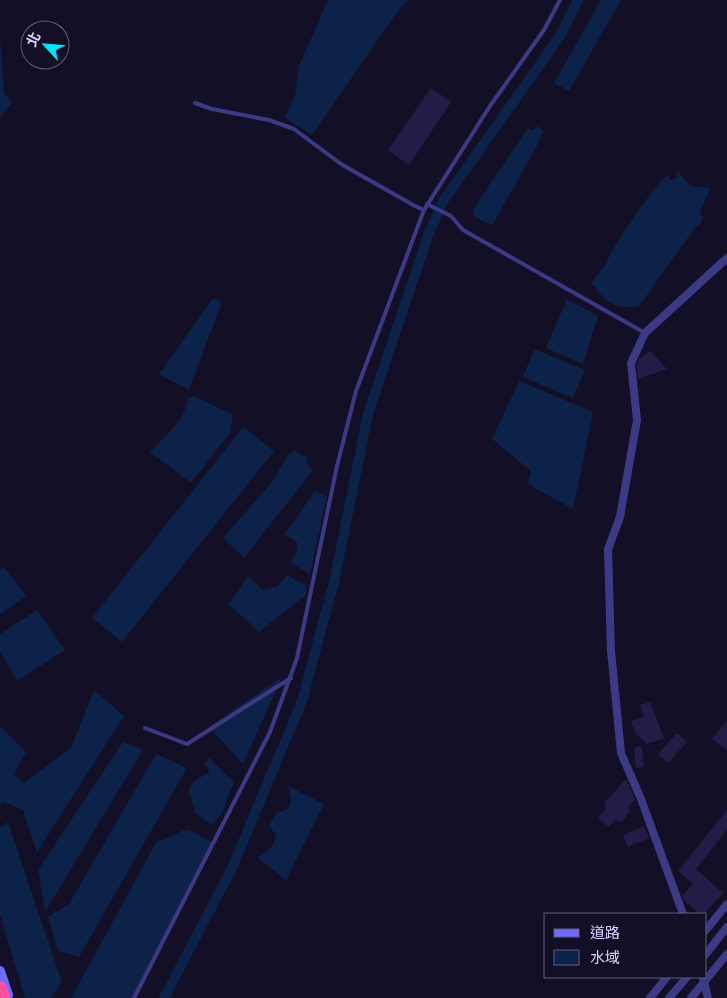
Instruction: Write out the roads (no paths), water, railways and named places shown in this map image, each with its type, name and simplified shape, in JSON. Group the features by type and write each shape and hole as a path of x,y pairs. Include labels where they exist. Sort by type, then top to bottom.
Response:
{"highway":[{"path":"0,988 3,998"}],"street":[{"path":"683,913 622,753 611,651 608,549 620,517 637,420 631,363 645,333 727,258"},
{"path":"707,929 727,904"},
{"path":"707,953 727,928"},
{"path":"707,976 727,954"},
{"path":"0,971 9,998"},
{"path":"650,998 666,978"},
{"path":"669,998 686,978"},
{"path":"691,998 704,979"},
{"path":"704,979 708,998"}],"lane":[{"path":"134,998 270,732 291,678 298,658 337,466 356,391 424,210 490,106 544,30 560,0"},
{"path":"195,103 212,109 269,120 294,129 341,164 424,210"},
{"path":"427,204 451,216 464,230 645,333"},
{"path":"145,728 187,744 291,678"}],"water":[{"path":"328,0 409,0 400,8 312,135 285,118 295,95 299,66"},
{"path":"601,0 621,0 569,91 554,83"},
{"path":"0,36 4,93 12,103 0,117"},
{"path":"538,126 543,131 536,148 493,224 486,223 474,216 473,211 477,203 528,128 533,131"},
{"path":"677,170 690,186 710,188 700,213 703,218 639,306 617,306 606,300 592,283 647,198 667,176 671,180 677,178"},
{"path":"213,298 222,302 189,390 159,374"},
{"path":"567,299 598,316 583,364 546,348"},
{"path":"534,349 585,370 573,398 523,377"},
{"path":"519,381 593,412 573,509 528,484 531,471 492,439"},
{"path":"194,396 233,415 230,433 191,483 150,452 179,421 188,398"},
{"path":"243,427 274,451 122,642 92,618"},
{"path":"295,450 300,455 307,457 307,464 313,470 244,558 223,538 272,482 287,456"},
{"path":"315,491 327,496 310,574 291,563 297,551 297,542 285,534"},
{"path":"4,568 27,596 0,614 0,569"},
{"path":"287,575 306,586 307,594 259,632 229,604 248,576 263,590 277,587"},
{"path":"37,610 65,650 17,681 0,651 0,634"},
{"path":"282,677 243,764 209,727"},
{"path":"94,690 124,716 37,852 23,810 4,802 0,805 0,726 26,752 14,774 24,783 71,748"},
{"path":"123,742 143,750 45,912 38,870"},
{"path":"156,754 187,768 79,957 58,951 48,917 69,904"},
{"path":"209,758 234,782 221,815 212,825 195,813 189,789 196,780 210,771 204,764"},
{"path":"288,786 324,804 286,880 258,858 272,847 276,835 269,825 277,813 289,808 291,799"},
{"path":"8,822 62,982 51,998 25,998 0,915 0,828"},
{"path":"188,829 213,843 133,998 71,998 157,841"}],"waterway":[{"path":"164,998 233,866 302,701 334,582 368,414 429,233 444,200 560,36 578,0"}]}
